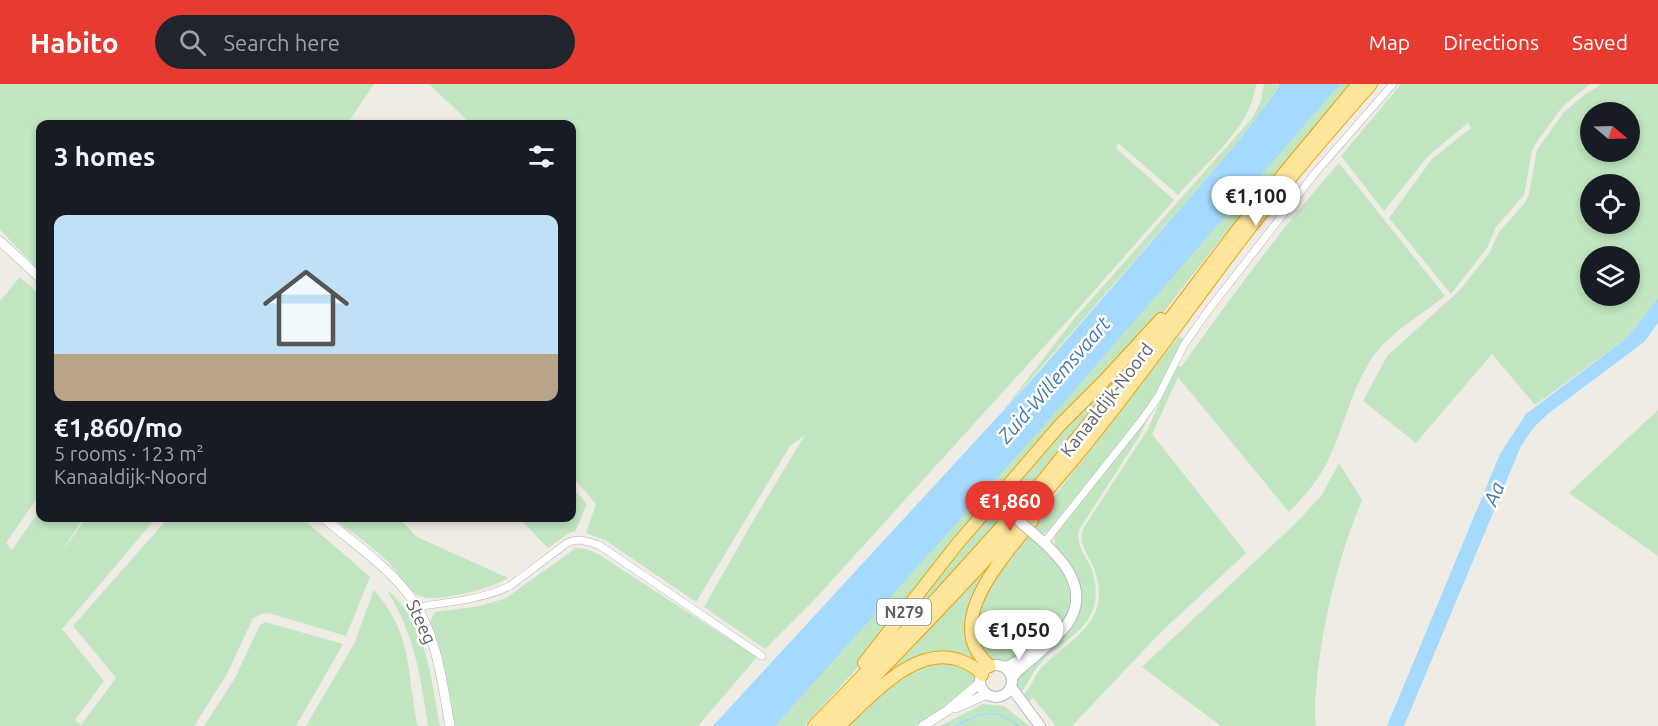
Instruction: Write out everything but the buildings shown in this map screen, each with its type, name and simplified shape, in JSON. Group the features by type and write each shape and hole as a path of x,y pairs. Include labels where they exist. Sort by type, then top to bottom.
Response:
{"highway":[{"name":"Kanaaldijk-Noord","path":"812,726 939,597 1041,483 1274,184 1358,84"},
{"name":"Kanaaldijk-Noord","path":"827,726 986,561 1074,459 1246,233 1371,84"},
{"name":"N279","path":"812,726 990,506 1003,507 999,498 1003,491 1060,425 1196,285"},
{"name":"N279","path":"984,674 973,638 972,619 976,601 1012,546 1065,477 1074,459"},
{"path":"839,726 900,672 919,661 935,657 957,659 984,674"}],"main road":[{"path":"1002,696 1011,683 1068,624 1076,605 1077,596 1073,578 1067,567 1003,507"},
{"path":"1037,723 1002,696 994,697 987,694 984,674 1004,667 1045,646"},
{"path":"1004,667 1011,683 1037,723"}],"street":[{"name":"Kanaaldijk-Noord","path":"1044,543 1141,422 1158,397 1184,345 1206,312 1316,172 1393,84"},
{"path":"0,241 36,274"},
{"name":"Steeg","path":"329,522 403,588 417,607 426,625 440,668 450,726"},
{"path":"417,607 475,598 499,591 510,586 567,543 572,540 583,540 599,545 762,656"},
{"path":"948,710 984,674"},
{"path":"922,726 948,710 987,694"}],"green space":[{"path":"0,84 374,84 350,120 36,120 36,267 0,230"},
{"path":"429,84 1256,84 1246,115 1236,130 1178,195 1118,143 1116,148 1174,200 814,600 765,649 704,607 805,435 790,446 696,602 605,540 586,533 596,504 576,481 576,120 467,120"},
{"path":"1264,84 1280,85 1237,143 1002,412 1074,319 1253,117 1261,101"},
{"path":"1340,84 1351,84 1219,241 1167,308 852,674 804,726 775,726"},
{"path":"1401,84 1590,84 1563,106 1536,143 1532,151 1524,195 1496,227 1487,248 1451,294 1389,218 1432,159 1471,128 1468,123 1428,156 1384,211 1341,156"},
{"path":"1602,84 1658,84 1658,298 1628,337 1535,405 1492,354 1416,443 1363,401 1387,356 1460,290 1490,252 1499,232 1524,204 1529,194 1537,150 1564,112 1584,95"},
{"path":"1339,163 1445,296 1396,332 1372,358 1359,381 1326,464 1312,486 1289,512 1178,377 1152,434 1246,553 1159,634 1072,726 1056,726 1033,698 1029,702 1024,694 1042,667 1086,627 1098,605 1099,591 1096,574 1082,540 1084,527 1148,429 1175,367 1182,366 1277,237"},
{"path":"20,277 36,291 36,500 6,543 12,550 36,516 36,522 81,522 60,555 83,522 153,522 62,629 104,681 75,720 81,725 116,678 73,626 164,522 307,522 370,577 346,636 272,614 263,613 253,618 227,674 194,726 0,726 0,301"},
{"path":"1160,325 1014,509 1005,501 1007,492"},
{"path":"1179,336 1185,340 1147,408 1050,531 1042,534 1032,525"},
{"path":"1658,410 1658,556 1569,493"},
{"path":"1152,411 1140,435 1079,530 1079,542 1091,567 1096,592 1089,618 1081,628 1039,665 1018,695 1015,690 1016,680 1059,639 1081,595 1075,572 1055,547 1054,534"},
{"path":"1339,463 1362,500 1346,542 1329,605 1318,670 1316,726 1221,726 1142,667 1295,524 1322,495"},
{"path":"576,492 587,504 575,532 571,532 548,548 523,522 576,522"},
{"path":"998,510 1007,517 866,666 988,511"},
{"path":"338,522 403,522 417,537 508,578 491,586 466,593 441,598 423,597 407,587 392,566"},
{"path":"1028,522 972,607 985,666 982,670 929,656 836,726"},
{"path":"1025,533 1053,557 1067,575 1072,598 1070,609 1050,636 1019,659 1010,664 993,662 976,642 979,601"},
{"path":"576,548 598,554 757,657 698,726 454,726 429,624 435,612 480,606 506,598"},
{"path":"374,590 387,607 402,639 418,726 306,726 354,644"},
{"path":"387,590 411,618 419,635 430,671 440,726 428,726 415,656 404,624"},
{"path":"265,622 343,644 296,726 204,726 235,678 260,625"},
{"path":"954,661 977,675 977,681 939,712 917,726 842,726 909,669"},
{"path":"983,704 1004,706 1029,726 940,726"}],"water":[{"name":"Zuid-Willemsvaart","path":"1279,84 1340,84 1045,424 775,726 713,726 1037,374 1237,143"},
{"name":"Aa","path":"1658,298 1658,323 1644,342 1549,413 1534,427 1521,446 1404,726 1387,726 1500,454 1526,414 1628,337"}],"waterway":[{"path":"956,726 980,715 988,714 1002,716 1019,726"}]}
